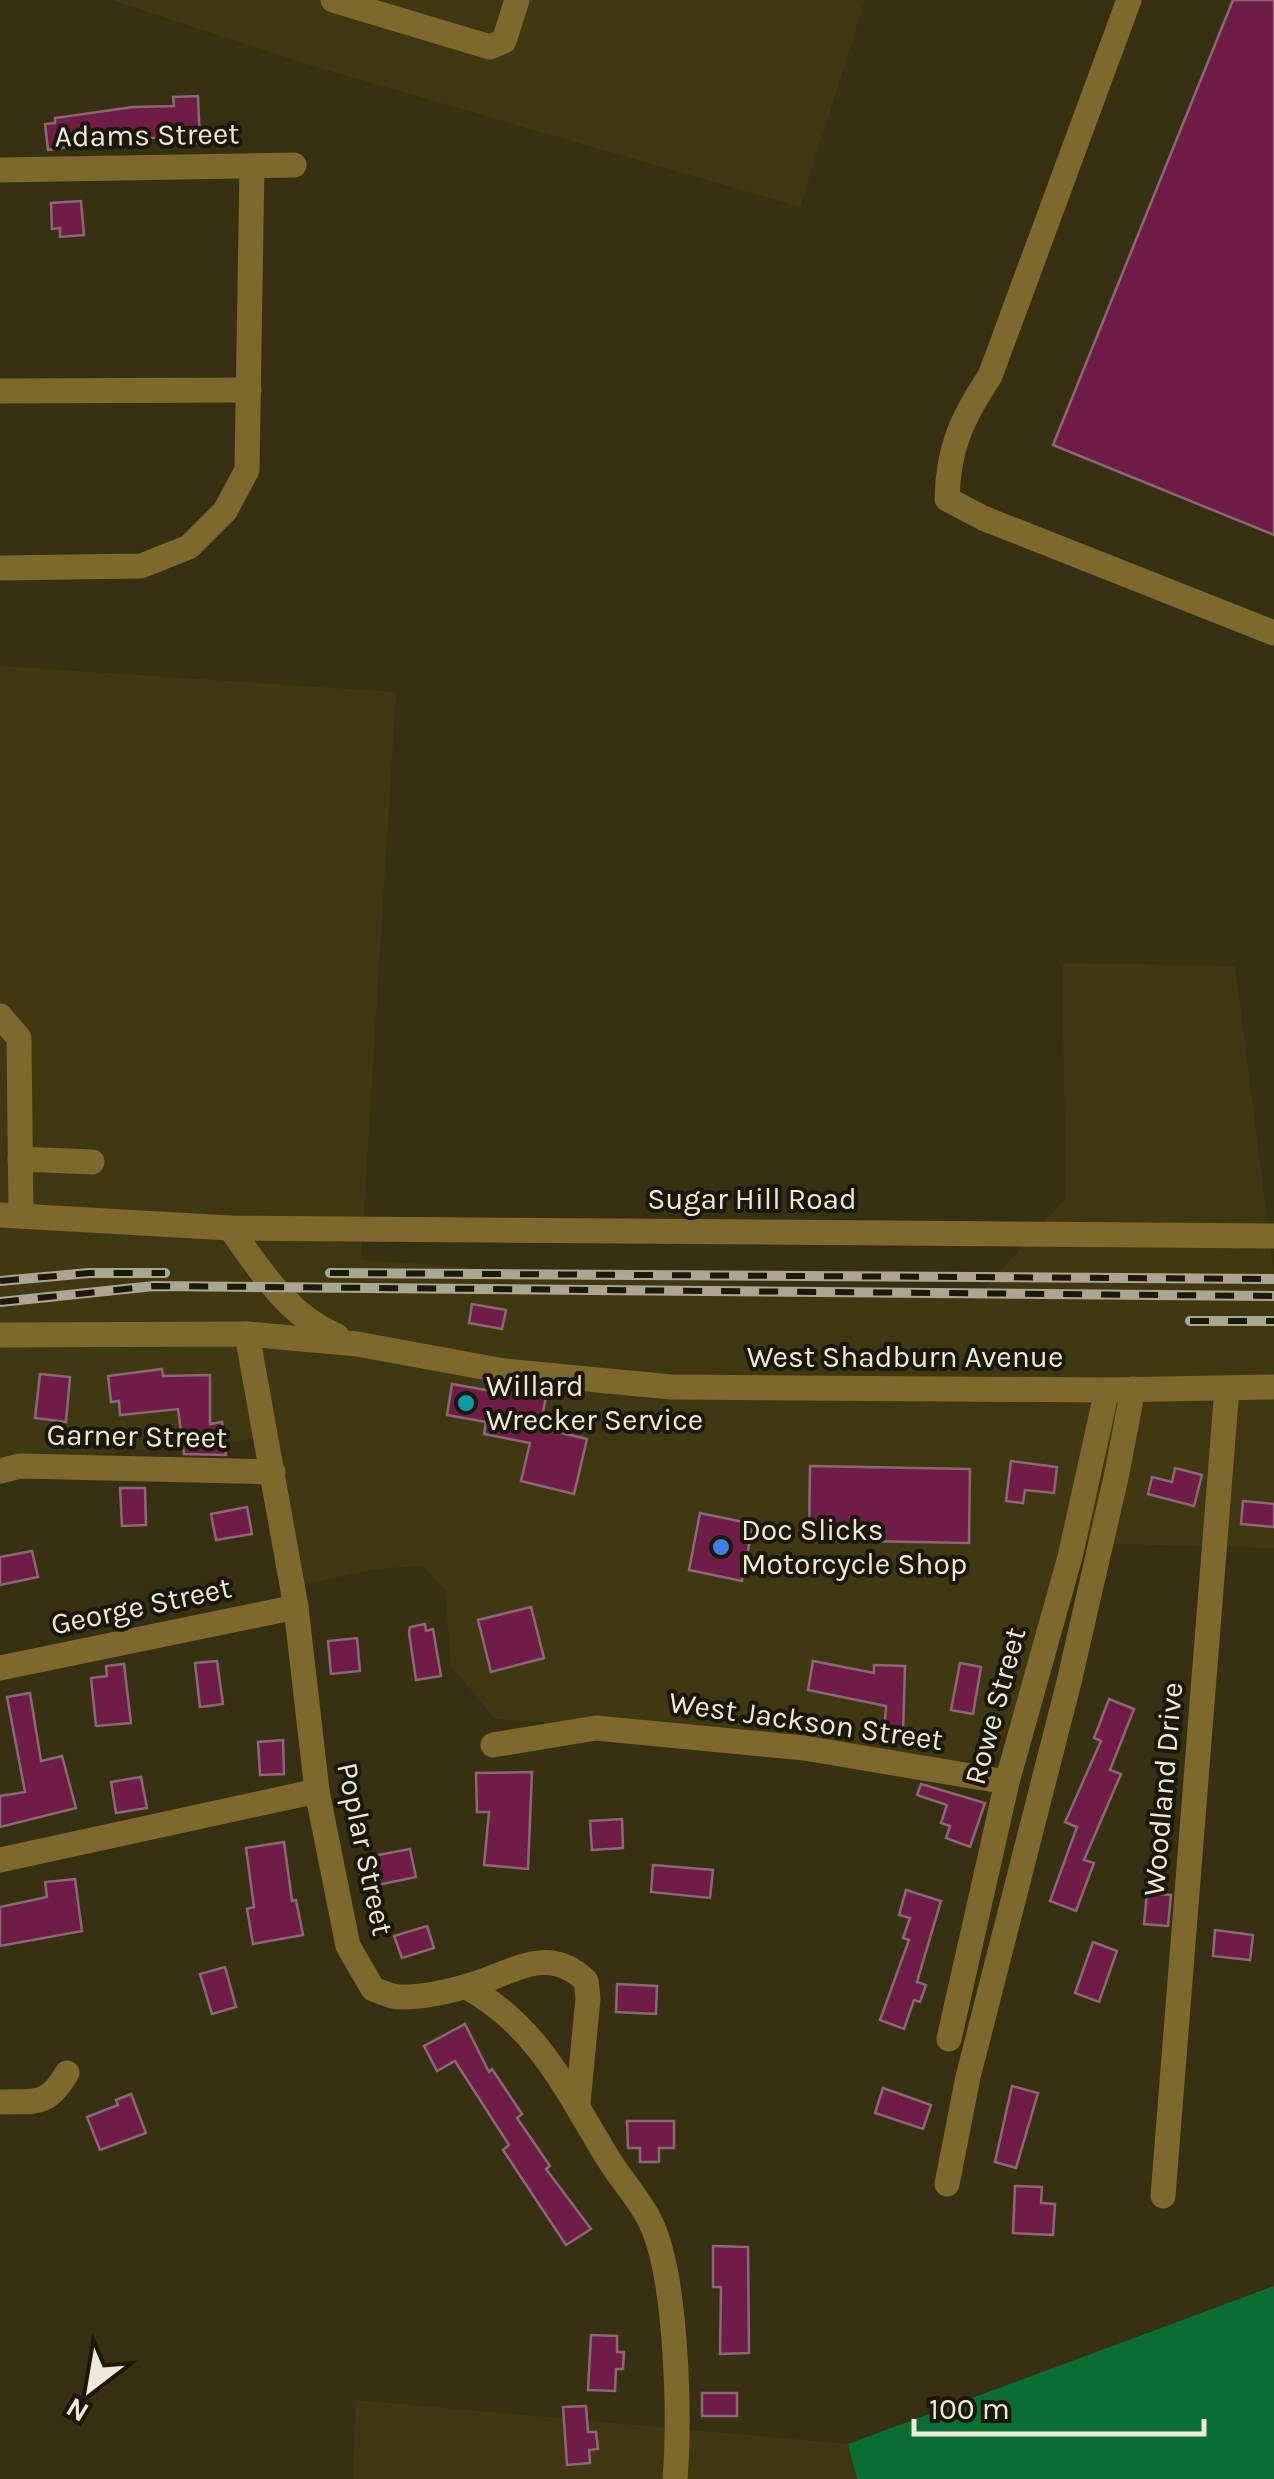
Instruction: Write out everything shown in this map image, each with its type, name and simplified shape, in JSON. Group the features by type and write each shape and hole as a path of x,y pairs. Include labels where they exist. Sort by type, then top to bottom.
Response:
{"street":[{"path":"333,0 388,8 490,48 504,41 517,0"},
{"path":"1129,0 990,376 966,412 948,462 947,499 982,518 1274,633"},
{"name":"Adams Street","path":"0,170 294,165"},
{"path":"0,568 141,566 189,547 225,511 247,470 252,166"},
{"path":"0,391 249,390"},
{"path":"0,1016 19,1038 20,1158 11,1215"},
{"path":"20,1158 92,1162"},
{"name":"Sugar Hill Road","path":"11,1215 230,1228 1274,1236"},
{"path":"230,1228 273,1287 297,1312 311,1324 358,1344"},
{"name":"West Shadburn Avenue","path":"0,1335 247,1334 358,1344 504,1371 671,1388 1274,1387"},
{"name":"Poplar Street","path":"247,1334 296,1607 317,1791 348,1946 373,1989 400,1998 466,1987 504,1970 543,1962 571,1966 586,1980 588,1998 578,2103"},
{"name":"Woodland Drive","path":"1164,2196 1227,1388"},
{"path":"947,2184 968,2076 1069,1682 1117,1473 1120,1390"},
{"name":"Rowe Street","path":"949,2040 1008,1782 1120,1390"},
{"name":"Garner Street","path":"0,1471 20,1466 274,1472"},
{"name":"George Street","path":"0,1668 296,1607"},
{"name":"West Jackson Street","path":"493,1745 596,1728 804,1748 1008,1782"},
{"path":"0,1860 317,1791"},
{"path":"466,1987 493,2002 540,2047 652,2224 667,2281 678,2445 675,2479"},
{"path":"0,2102 39,2102 56,2092 67,2073"}],"shaded area":[{"path":"112,0 865,0 800,207 306,64"},
{"path":"0,666 396,692 361,1260 974,1300 1066,1198 1062,963 1235,966 1274,1272 1274,1548 1079,1543 995,1759 948,1761 773,1738 495,1719 451,1666 445,1590 423,1566 376,1569 300,1585 264,1438 0,1464"},
{"path":"356,2400 848,2444 857,2479 353,2479"}],"green space":[{"path":"1274,2286 1274,2479 857,2479 848,2444"}],"building":[{"path":"1233,0 1274,0 1274,535 1053,445"},
{"path":"198,96 200,143 175,144 175,137 128,139 128,132 68,135 69,147 48,150 45,124 55,123 55,118 133,107 174,106 173,97"},
{"path":"81,201 84,235 60,237 60,228 52,229 51,203"},
{"path":"472,1304 506,1310 502,1329 469,1323"},
{"path":"162,1369 163,1376 210,1375 210,1424 222,1422 226,1455 184,1454 178,1409 120,1415 119,1401 111,1402 108,1376"},
{"path":"40,1374 70,1377 66,1422 35,1418"},
{"path":"452,1384 492,1391 493,1386 547,1391 540,1428 587,1439 574,1494 521,1481 530,1443 484,1434 486,1422 447,1415"},
{"path":"1011,1461 1057,1467 1054,1493 1025,1490 1023,1503 1006,1501"},
{"path":"810,1466 970,1469 969,1543 809,1540"},
{"path":"1175,1468 1202,1475 1194,1506 1148,1494 1152,1477 1172,1482"},
{"path":"120,1488 145,1488 146,1525 122,1526"},
{"path":"1243,1501 1274,1504 1274,1527 1241,1524"},
{"path":"247,1507 252,1534 216,1540 211,1514"},
{"name":"Doc Slicks Motorcycle Shop","path":"700,1513 753,1524 742,1581 689,1570"},
{"path":"32,1551 38,1577 0,1585 0,1557"},
{"path":"531,1607 544,1658 491,1672 478,1620"},
{"path":"425,1624 426,1631 433,1629 441,1676 416,1680 409,1633 410,1627"},
{"path":"357,1638 360,1671 331,1674 328,1641"},
{"path":"217,1661 223,1704 200,1707 195,1663"},
{"path":"813,1661 874,1673 874,1665 905,1666 903,1734 884,1733 886,1706 808,1690"},
{"path":"960,1663 981,1667 973,1714 951,1710"},
{"path":"124,1664 131,1723 96,1726 91,1678 107,1676 106,1666"},
{"path":"30,1693 41,1761 62,1756 76,1808 0,1827 0,1796 25,1792 7,1697"},
{"path":"1109,1699 1134,1709 1110,1770 1121,1774 1084,1860 1094,1863 1076,1911 1050,1901 1077,1827 1065,1822 1101,1741 1094,1738"},
{"path":"283,1740 284,1774 260,1775 258,1742"},
{"path":"532,1772 528,1869 484,1865 489,1812 477,1812 476,1773"},
{"path":"141,1777 147,1808 116,1813 111,1782"},
{"path":"921,1784 985,1803 970,1847 946,1838 950,1826 941,1823 947,1805 917,1795"},
{"path":"622,1819 623,1848 592,1850 590,1821"},
{"path":"284,1842 292,1901 296,1900 303,1935 253,1944 247,1909 254,1907 246,1848"},
{"path":"410,1849 416,1877 363,1888 357,1859"},
{"path":"653,1865 713,1870 710,1898 651,1892"},
{"path":"75,1879 82,1931 0,1946 0,1907 47,1897 45,1882"},
{"path":"906,1890 941,1901 917,1982 926,1985 920,2002 914,2000 904,2029 880,2020 909,1940 903,1938 910,1918 899,1915"},
{"path":"1147,1893 1171,1895 1168,1926 1144,1924"},
{"path":"427,1926 434,1948 402,1958 394,1936"},
{"path":"1215,1930 1253,1935 1250,1960 1213,1956"},
{"path":"1093,1942 1117,1951 1099,2002 1075,1993"},
{"path":"225,1967 236,2007 212,2014 200,1974"},
{"path":"617,1984 657,1986 656,2014 616,2012"},
{"path":"465,2024 489,2072 492,2069 522,2114 517,2118 550,2166 546,2169 591,2229 566,2245 503,2150 509,2145 455,2061 437,2071 424,2046"},
{"path":"1012,2086 1038,2093 1016,2168 995,2162"},
{"path":"883,2088 931,2105 923,2129 875,2113"},
{"path":"131,2094 146,2133 100,2150 87,2117 118,2105 116,2100"},
{"path":"627,2121 674,2121 674,2148 659,2148 659,2162 640,2162 640,2148 628,2148"},
{"path":"1015,2186 1042,2187 1041,2203 1055,2204 1053,2235 1013,2233"},
{"path":"713,2246 748,2247 749,2353 720,2354 721,2287 713,2287"},
{"path":"591,2335 617,2336 617,2352 624,2352 623,2369 616,2369 615,2391 588,2390"},
{"path":"702,2393 737,2393 737,2416 702,2416"},
{"path":"586,2406 588,2432 596,2432 598,2449 589,2450 590,2463 567,2465 563,2407"}],"railway":[{"path":"0,1281 89,1273 165,1273"},
{"path":"330,1273 1274,1279"},
{"path":"0,1302 154,1286 1274,1296"},
{"path":"1190,1321 1274,1321"}],"place":[{"name":"Willard Wrecker Service","path":"466,1403"},
{"name":"Doc Slicks Motorcycle Shop","path":"721,1547"}]}
